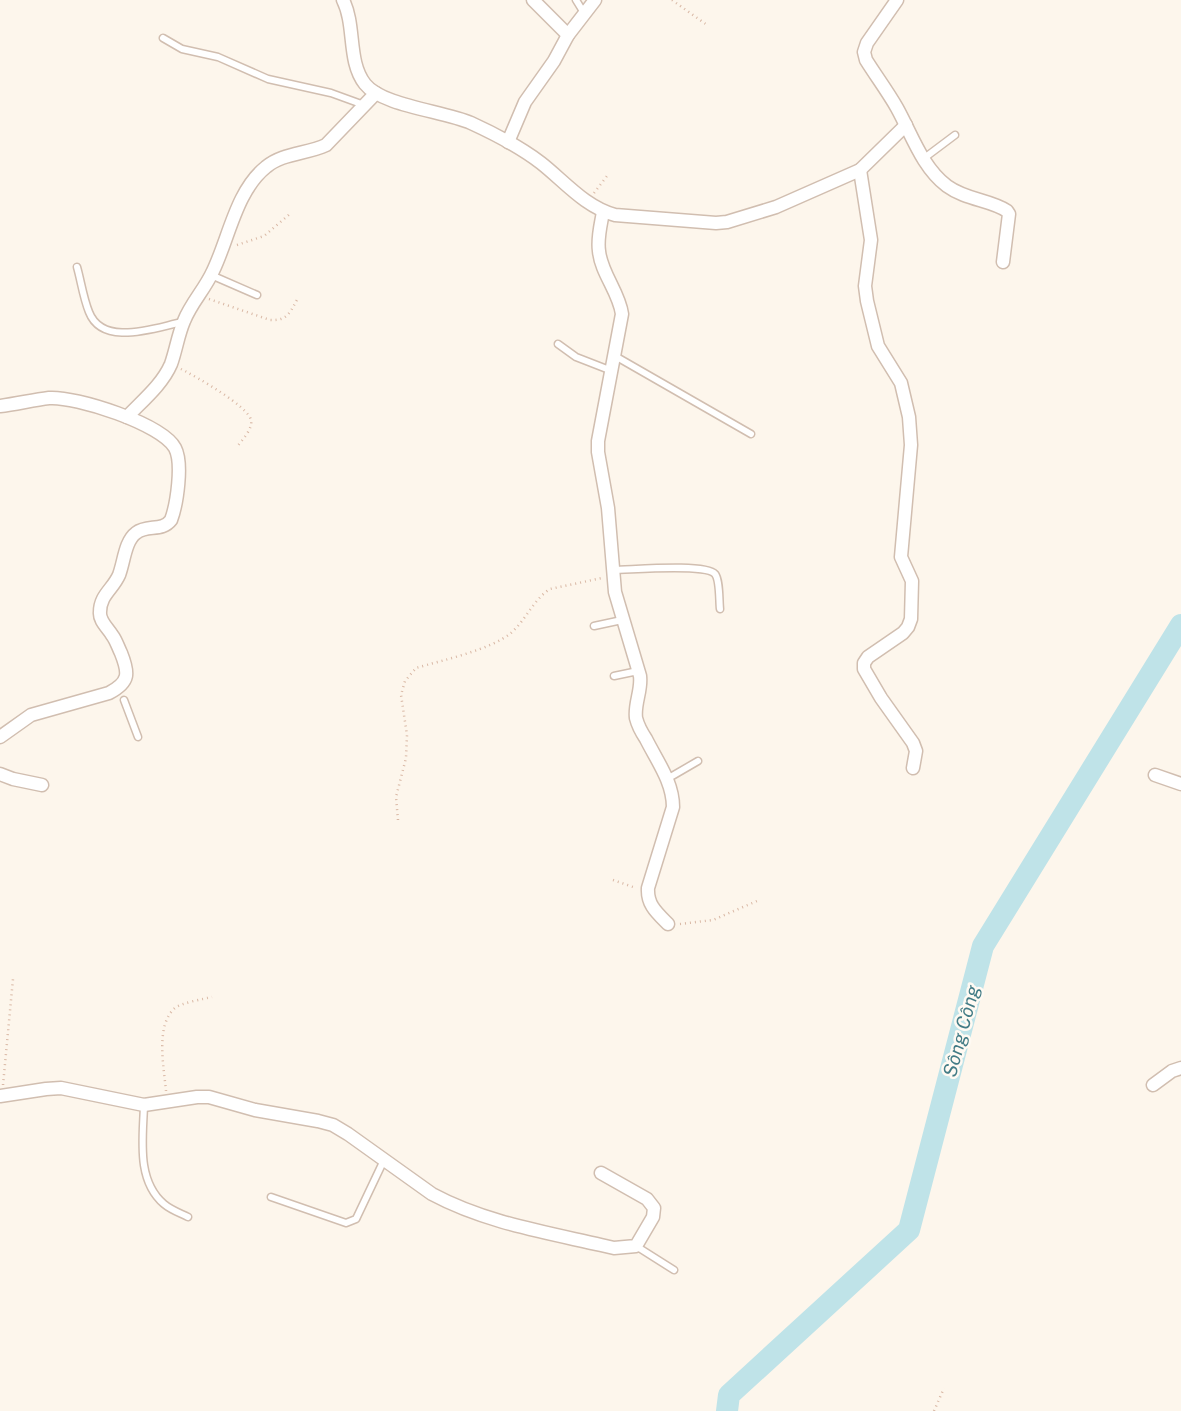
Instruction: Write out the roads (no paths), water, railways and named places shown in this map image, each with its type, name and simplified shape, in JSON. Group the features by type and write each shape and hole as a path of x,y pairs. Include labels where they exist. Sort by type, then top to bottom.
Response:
{"street":[{"path":"343,0 350,20 359,73 366,85 376,93 388,99 470,123 508,142 542,164 588,202 603,212 615,215 716,223 727,222 776,207 860,170 906,125"},
{"path":"533,0 568,35"},
{"path":"508,142 520,111 554,61 568,35 595,0"},
{"path":"896,0 868,43 864,52 866,60 896,106 923,159 933,173 960,195 1007,211 1009,214 1004,262"},
{"path":"127,417 165,376 171,364 184,322 211,276 246,190 255,176 267,165 279,159 316,150 326,145 376,93"},
{"path":"860,170 870,235 866,286 867,301 878,346 901,382 910,424 911,445 901,557 909,574 912,587 911,619 903,633 868,657 864,663 864,669 880,698 913,743 916,751 913,768"},
{"path":"603,212 599,253 620,301 622,314 598,441 598,452 607,502 616,598 641,686 636,708 636,718 667,779 673,795 673,807 648,892 648,898 652,907 668,924"},
{"path":"0,406 50,398 67,399 127,417 159,432 168,439 175,447 180,468 171,520 162,527 141,530 135,534 130,540 118,576 101,600 99,614 114,637 126,665 127,673 119,690 31,714 0,736"},
{"path":"0,774 12,779 42,784"},
{"path":"1155,775 1181,784"},
{"path":"1153,1085 1172,1071 1181,1068"},
{"path":"1,1096 61,1088 144,1105 209,1097 255,1110 318,1121 333,1125 348,1134 438,1197 497,1220 601,1246 614,1248 636,1246 653,1217 654,1208 647,1199 601,1173"}],"lane":[{"path":"576,0 584,13"},
{"path":"163,38 182,49 218,57 268,79 331,93 364,106"},
{"path":"923,159 955,135"},
{"path":"77,266 89,313 102,328 124,334 184,322"},
{"path":"211,276 257,295"},
{"path":"558,344 576,357 612,371"},
{"path":"615,356 750,434"},
{"path":"613,573 695,568 710,571 717,578 720,609"},
{"path":"594,626 622,620"},
{"path":"614,676 638,671"},
{"path":"124,700 138,737"},
{"path":"667,779 698,761"},
{"path":"144,1105 144,1169 149,1184 165,1205 188,1217"},
{"path":"271,1197 346,1223 352,1222 361,1211 384,1160"},
{"path":"636,1246 674,1270"}],"waterway":[{"name":"Sông Công","path":"727,1411 729,1395 909,1230 983,946 1181,625"}]}
